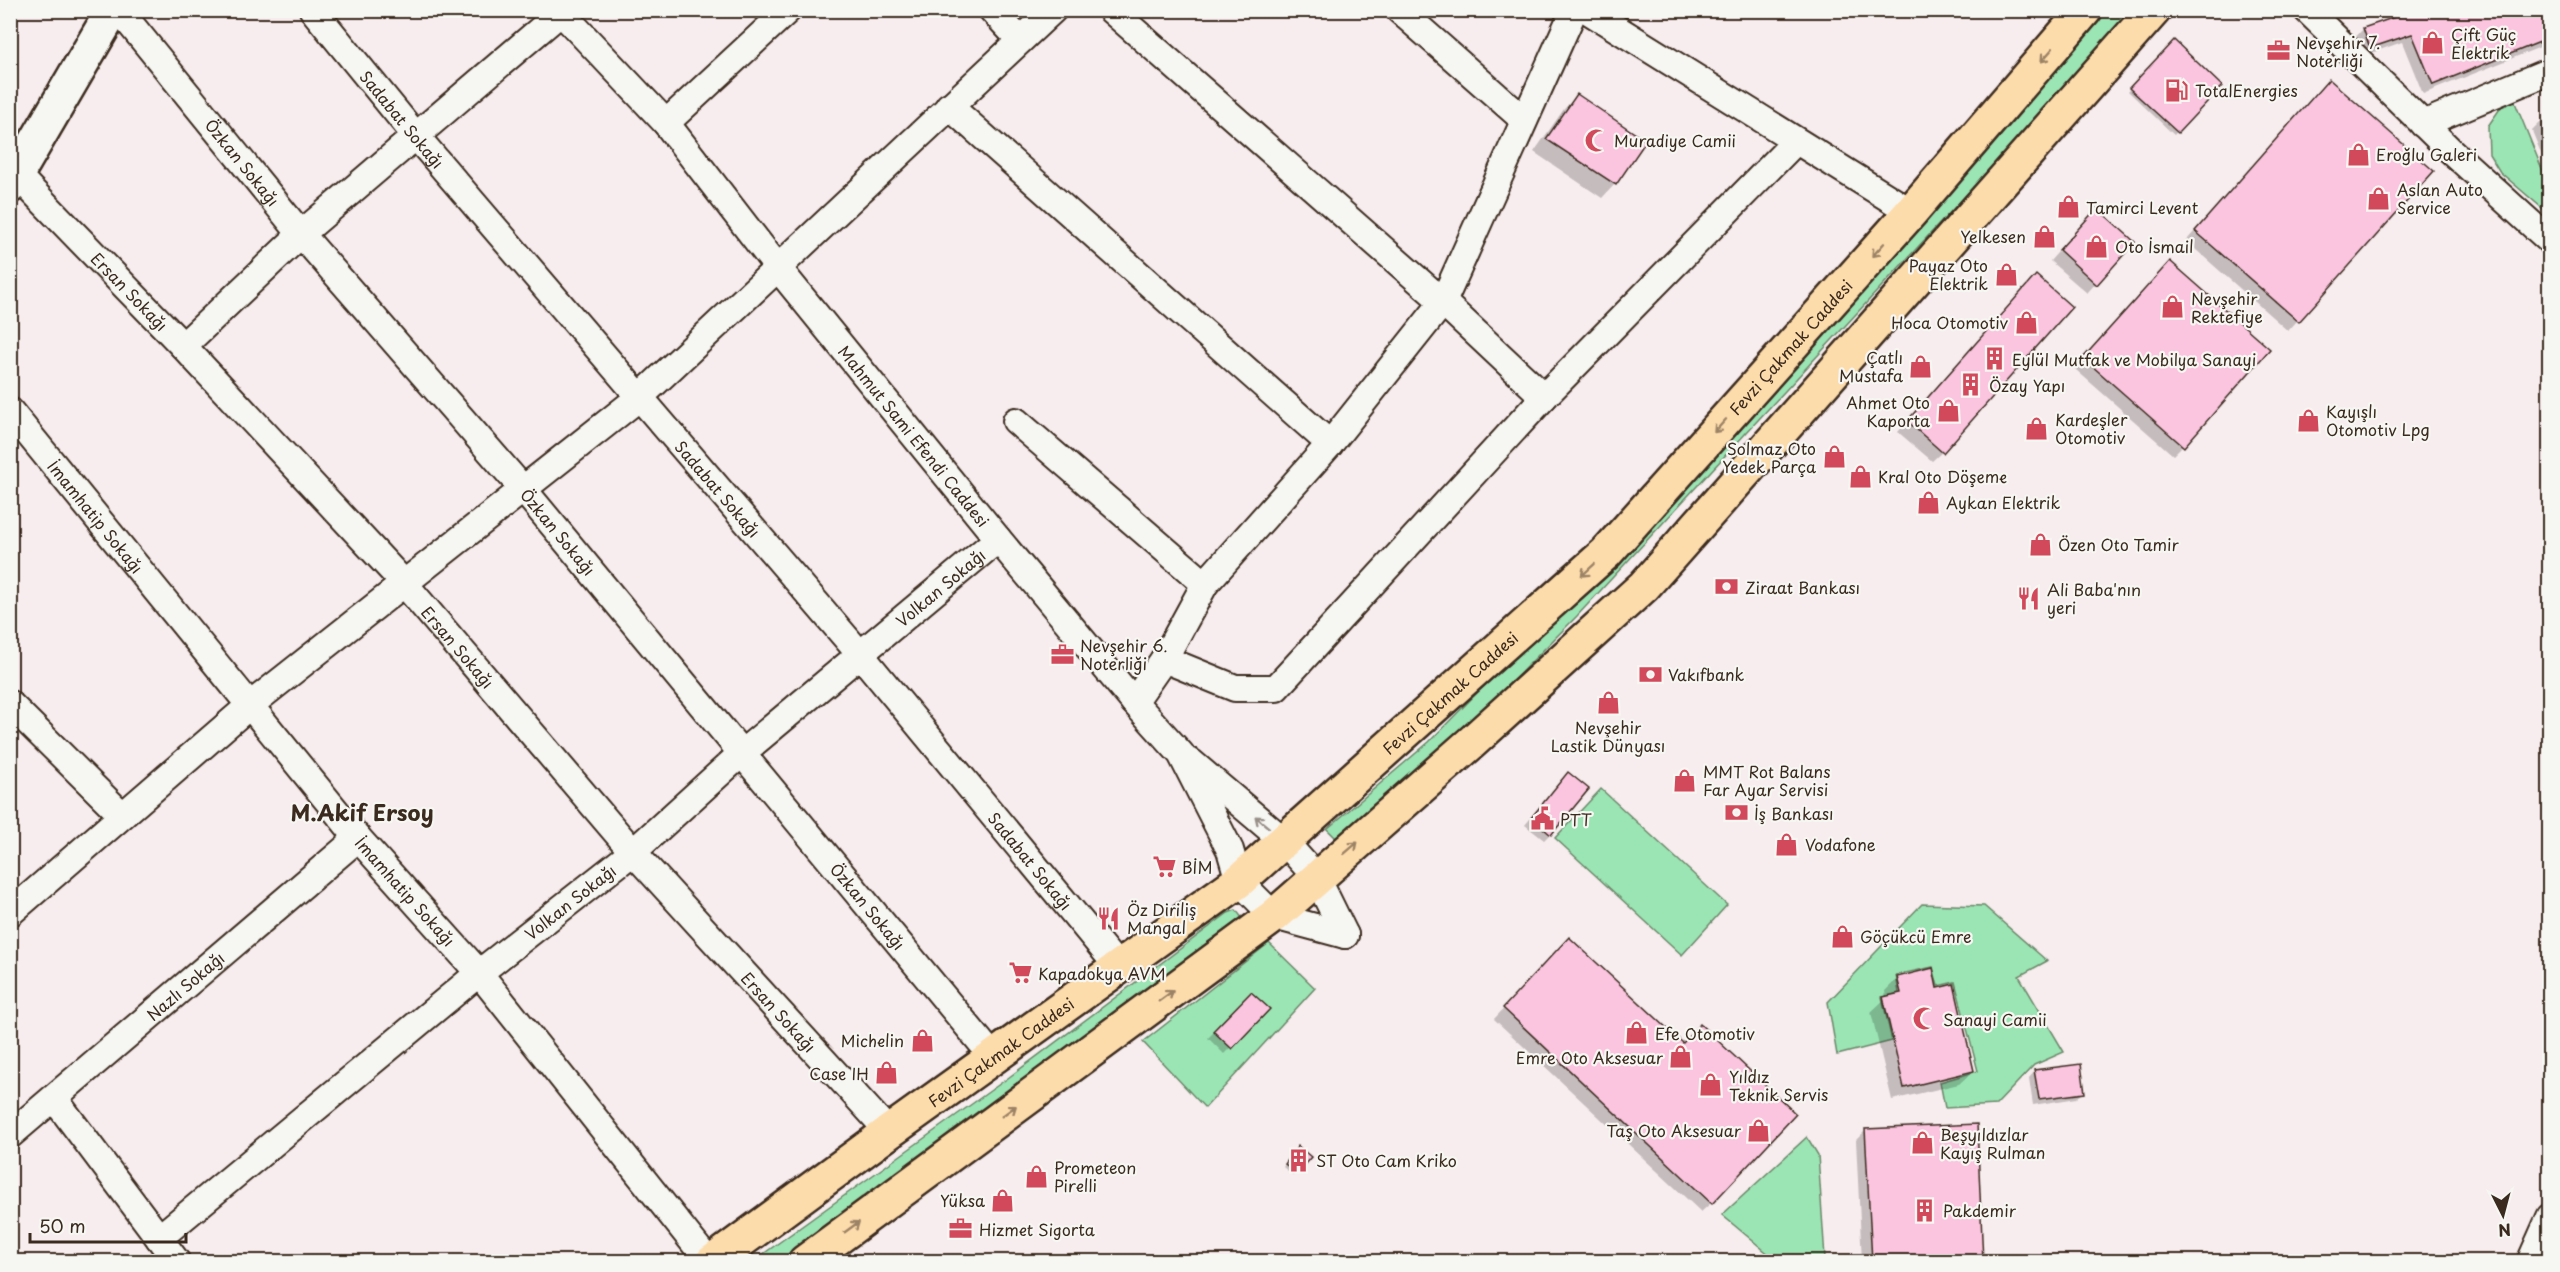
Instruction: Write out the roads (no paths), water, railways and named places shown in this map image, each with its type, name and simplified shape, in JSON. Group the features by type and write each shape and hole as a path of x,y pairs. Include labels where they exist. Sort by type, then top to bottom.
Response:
{"main road":[{"name":"Fevzi Çakmak Caddesi","path":"711,1262 1239,881 1606,554 1911,212 2085,10"},
{"path":"805,1262 1274,916 1471,743 1644,586 2154,10"}],"street":[{"path":"14,181 113,10"},
{"name":"Özkan Sokağı","path":"119,10 301,234 523,489 994,1058"},
{"name":"Sadabat Sokağı","path":"313,10 415,135 860,654 1119,968"},
{"path":"666,123 788,10"},
{"path":"992,10 1020,40"},
{"path":"10,913 249,706 641,396 1053,10"},
{"path":"1111,10 1443,302 1544,397"},
{"path":"1399,10 1524,120"},
{"path":"1134,702 1164,659 1205,584 1330,444 1443,302 1574,10"},
{"path":"1587,10 1911,212"},
{"path":"2307,10 2423,124 2550,242"},
{"path":"183,346 301,234 560,11"},
{"name":"Mahmut Sami Efendi Caddesi","path":"560,11 666,123 778,268 998,539 1134,702 1182,754 1230,849 1239,881"},
{"path":"2423,124 2550,71"},
{"path":"949,106 1330,444"},
{"path":"1164,659 1235,688 1276,688 1544,397 1796,141"},
{"name":"Ersan Sokağı","path":"14,181 183,346 403,582 633,852 889,1132"},
{"name":"İmamhatip Sokağı","path":"10,411 358,838 479,973 711,1262"},
{"path":"1016,421 1205,584"},
{"name":"Volkan Sokağı","path":"159,1238 479,973 633,852 742,753 998,539"},
{"path":"10,704 122,815"},
{"path":"1182,754 1284,841 1317,879 1346,935 1274,916 1239,881"},
{"name":"Nazlı Sokağı","path":"10,1135 358,838"},
{"path":"54,1098 177,1262"},
{"path":"2530,1262 2550,1217"}],"place":[{"name":"Çift Güç Elektrik","path":"2433,43"},
{"name":"Nevşehir 7. Noterliği","path":"2278,51"},
{"name":"TotalEnergies","path":"2177,90"},
{"name":"Muradiye Camii","path":"1596,140"},
{"name":"Eroğlu Galeri","path":"2358,154"},
{"name":"Aslan Auto Service","path":"2379,198"},
{"name":"Tamirci Levent","path":"2068,207"},
{"name":"Yelkesen","path":"2044,236"},
{"name":"Oto İsmail","path":"2097,246"},
{"name":"Payaz Oto Elektrik","path":"2006,274"},
{"name":"Nevşehir Rektefiye","path":"2173,307"},
{"name":"Hoca Otomotiv","path":"2026,322"},
{"name":"Eylül Mutfak ve Mobilya Sanayi","path":"1994,359"},
{"name":"Çatlı Mustafa","path":"1921,366"},
{"name":"Özay Yapı","path":"1971,385"},
{"name":"Ahmet Oto Kaporta","path":"1948,411"},
{"name":"Kayışlı Otomotiv Lpg","path":"2308,420"},
{"name":"Kardeşler Otomotiv","path":"2037,428"},
{"name":"Solmaz Oto Yedek Parça","path":"1834,457"},
{"name":"Kral Oto Döşeme","path":"1860,476"},
{"name":"Aykan Elektrik","path":"1928,502"},
{"name":"Özen Oto Tamir","path":"2040,544"},
{"name":"Ziraat Bankası","path":"1727,587"},
{"name":"Ali Baba'nın yeri","path":"2029,598"},
{"name":"Nevşehir 6. Noterliği","path":"1062,654"},
{"name":"Vakıfbank","path":"1650,674"},
{"name":"Nevşehir Lastik Dünyası","path":"1608,702"},
{"name":"MMT Rot Balans Far Ayar Servisi","path":"1685,780"},
{"name":"İş Bankası","path":"1736,813"},
{"name":"PTT","path":"1542,819"},
{"name":"Vodafone","path":"1787,844"},
{"name":"BİM","path":"1164,867"},
{"name":"Öz Diriliş Mangal","path":"1109,918"},
{"name":"Göçükcü Emre","path":"1842,936"},
{"name":"Kapadokya AVM","path":"1020,973"},
{"name":"Sanayi Camii","path":"1925,1019"},
{"name":"Efe Otomotiv","path":"1637,1033"},
{"name":"Michelin","path":"922,1040"},
{"name":"Emre Oto Aksesuar","path":"1681,1057"},
{"name":"Case IH","path":"887,1073"},
{"name":"Yıldız Teknik Servis","path":"1711,1085"},
{"name":"Taş Oto Aksesuar","path":"1759,1130"},
{"name":"Beşyıldızlar Kayış Rulman","path":"1922,1143"},
{"name":"ST Oto Cam Kriko","path":"1298,1160"},
{"name":"Prometeon Pirelli","path":"1036,1176"},
{"name":"Yüksa","path":"1003,1200"},
{"name":"Pakdemir","path":"1925,1210"},
{"name":"Hizmet Sigorta","path":"961,1229"}],"district":[{"name":"M.Akif Ersoy","path":"362,811"}]}
